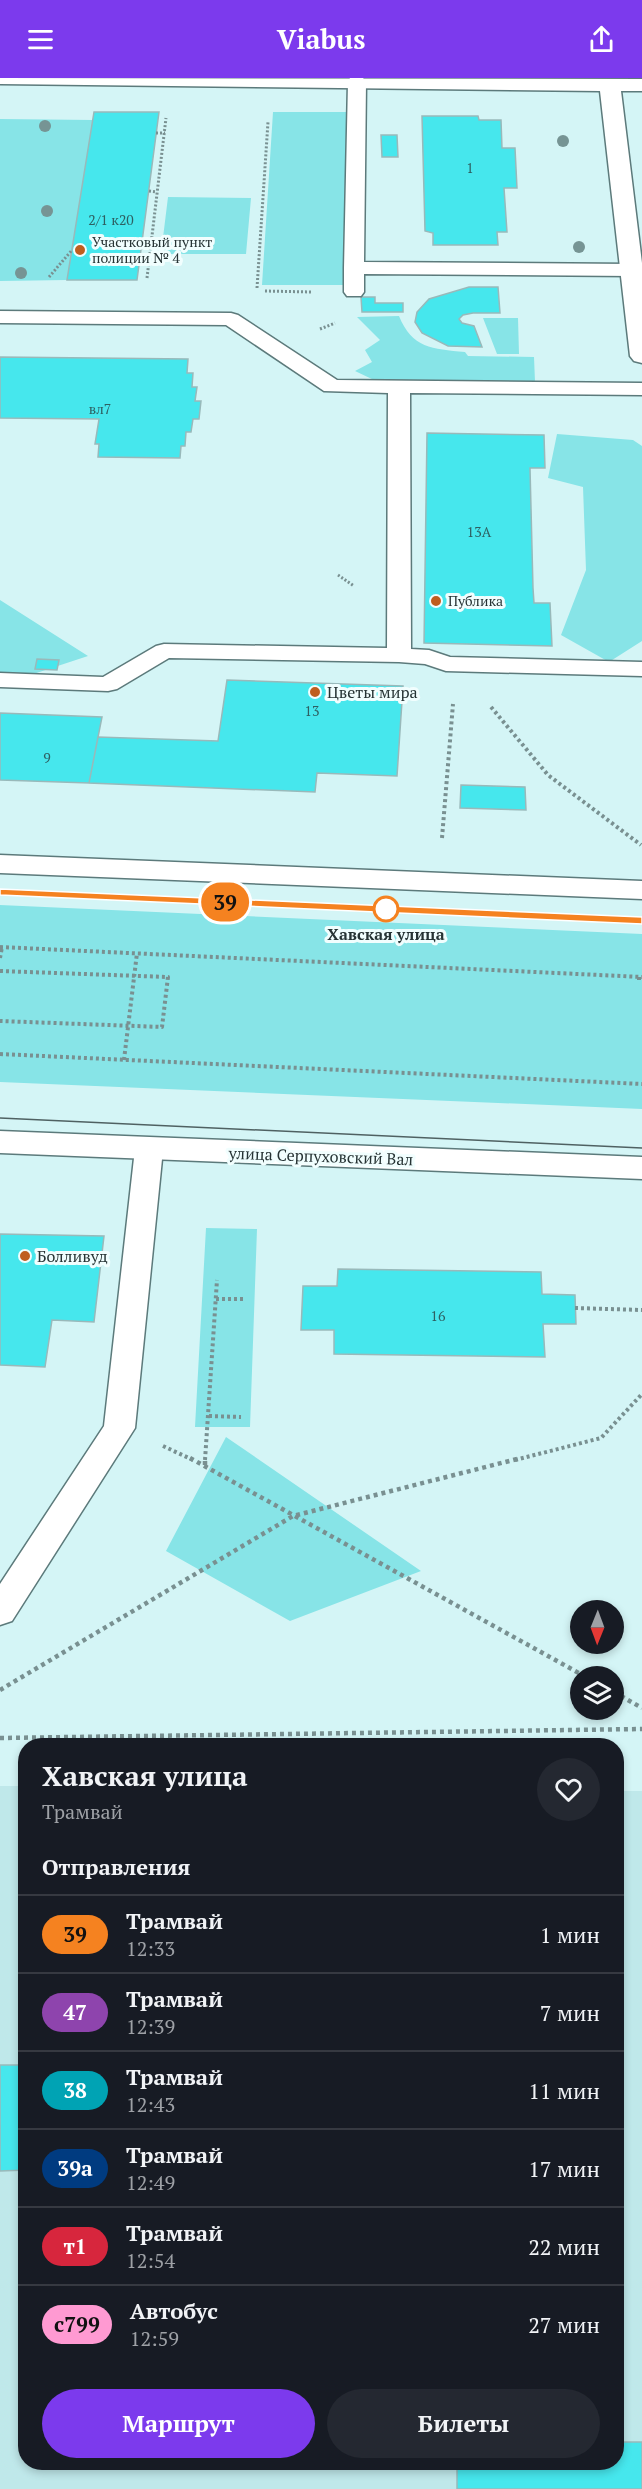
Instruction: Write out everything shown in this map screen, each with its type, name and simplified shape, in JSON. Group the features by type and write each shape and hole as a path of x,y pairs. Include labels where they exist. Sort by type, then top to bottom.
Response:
{"street":[{"path":"0,78 609,82 642,85"},
{"path":"609,82 642,356"},
{"path":"0,864 642,890"},
{"name":"улица Серпуховский Вал","path":"0,1142 642,1168"}],"lane":[{"path":"354,292 357,82"},
{"path":"354,268 632,270"},
{"path":"0,317 231,320 332,386 642,389"},
{"path":"399,387 399,655"},
{"path":"0,680 108,684 164,651 399,655 429,657 446,664 642,669"},
{"path":"0,1611 119,1428 149,1149"}],"path":[{"path":"142,319 166,117"},
{"path":"257,291 268,121"},
{"path":"156,133 165,133"},
{"path":"149,191 157,192"},
{"path":"141,248 151,248"},
{"path":"441,838 456,664"},
{"path":"456,664 548,776 642,846"},
{"path":"0,958 1,947 640,977 639,983"},
{"path":"124,1060 137,953"},
{"path":"0,971 168,977 162,1027 0,1021"},
{"path":"0,1054 642,1084"},
{"path":"217,1280 206,1465 293,1516 570,1668"},
{"path":"216,1299 246,1299"},
{"path":"575,1308 642,1310"},
{"path":"0,1690 293,1516 601,1438 642,1394"},
{"path":"209,1416 241,1417"},
{"path":"624,1698 642,1708"},
{"path":"0,1738 642,1729"}],"shaded area":[{"path":"273,112 348,112 345,285 262,285"},
{"path":"0,119 93,120 67,280 0,281"},
{"path":"168,197 251,198 246,254 161,254"},
{"path":"399,316 410,335 424,345 433,348 465,352 468,356 534,357 535,382 374,380 355,371 372,362 365,350 380,340 357,317"},
{"path":"483,318 518,318 519,354 497,354"},
{"path":"557,434 633,440 642,446 642,641 609,662 561,635 586,570 583,487 548,478"},
{"path":"0,600 88,656 0,685"},
{"path":"0,905 642,934 642,1109 0,1082"},
{"path":"206,1228 257,1229 250,1427 195,1427"},
{"path":"226,1437 421,1571 290,1621 166,1551"},
{"path":"0,1786 18,1786 18,2470 624,2470 624,1791 642,1791 642,2489 0,2489"}],"building":[{"path":"94,112 159,112 137,280 67,280"},
{"path":"422,116 478,116 479,120 501,120 502,148 515,148 517,188 504,188 507,232 497,232 498,245 433,245 433,233 425,231"},
{"path":"381,135 397,135 398,157 382,157"},
{"path":"469,287 498,287 500,313 473,313 463,315 459,319 462,323 474,326 482,347 448,346 422,333 415,322 417,312 429,299"},
{"path":"361,297 375,297 375,303 403,303 403,312 362,312"},
{"path":"0,357 188,359 187,373 193,373 192,387 197,387 195,401 201,401 199,419 193,419 191,432 186,432 185,446 181,446 180,458 98,457 99,444 95,444 99,419 0,418"},
{"path":"427,433 544,435 545,468 530,468 533,588 534,603 550,603 552,646 424,643"},
{"path":"37,659 59,660 57,670 35,669"},
{"path":"227,680 403,686 397,776 317,773 315,792 89,783 98,737 218,741"},
{"path":"0,713 102,717 89,783 0,780"},
{"path":"461,785 525,787 526,810 460,808"},
{"path":"0,1234 104,1236 94,1322 52,1320 45,1367 0,1365"},
{"path":"338,1269 541,1272 542,1294 575,1295 576,1324 543,1324 545,1357 334,1354 334,1330 301,1330 303,1286 337,1286"},
{"path":"0,2065 18,2065 18,2170 0,2171"},
{"path":"624,2442 642,2442 642,2489 457,2489 457,2470 624,2470"}],"tram line":[{"path":"0,892 642,921"},
{"name":"39","path":"0,892 642,921"},
{"path":"0,1118 642,1148"}],"place":[{"name":"Участковый пункт полиции № 4","path":"80,250"},
{"name":"Публика","path":"436,601"},
{"name":"Цветы мира","path":"315,692"},
{"name":"Хавская улица","path":"386,909"},
{"name":"Болливуд","path":"25,1256"}]}
